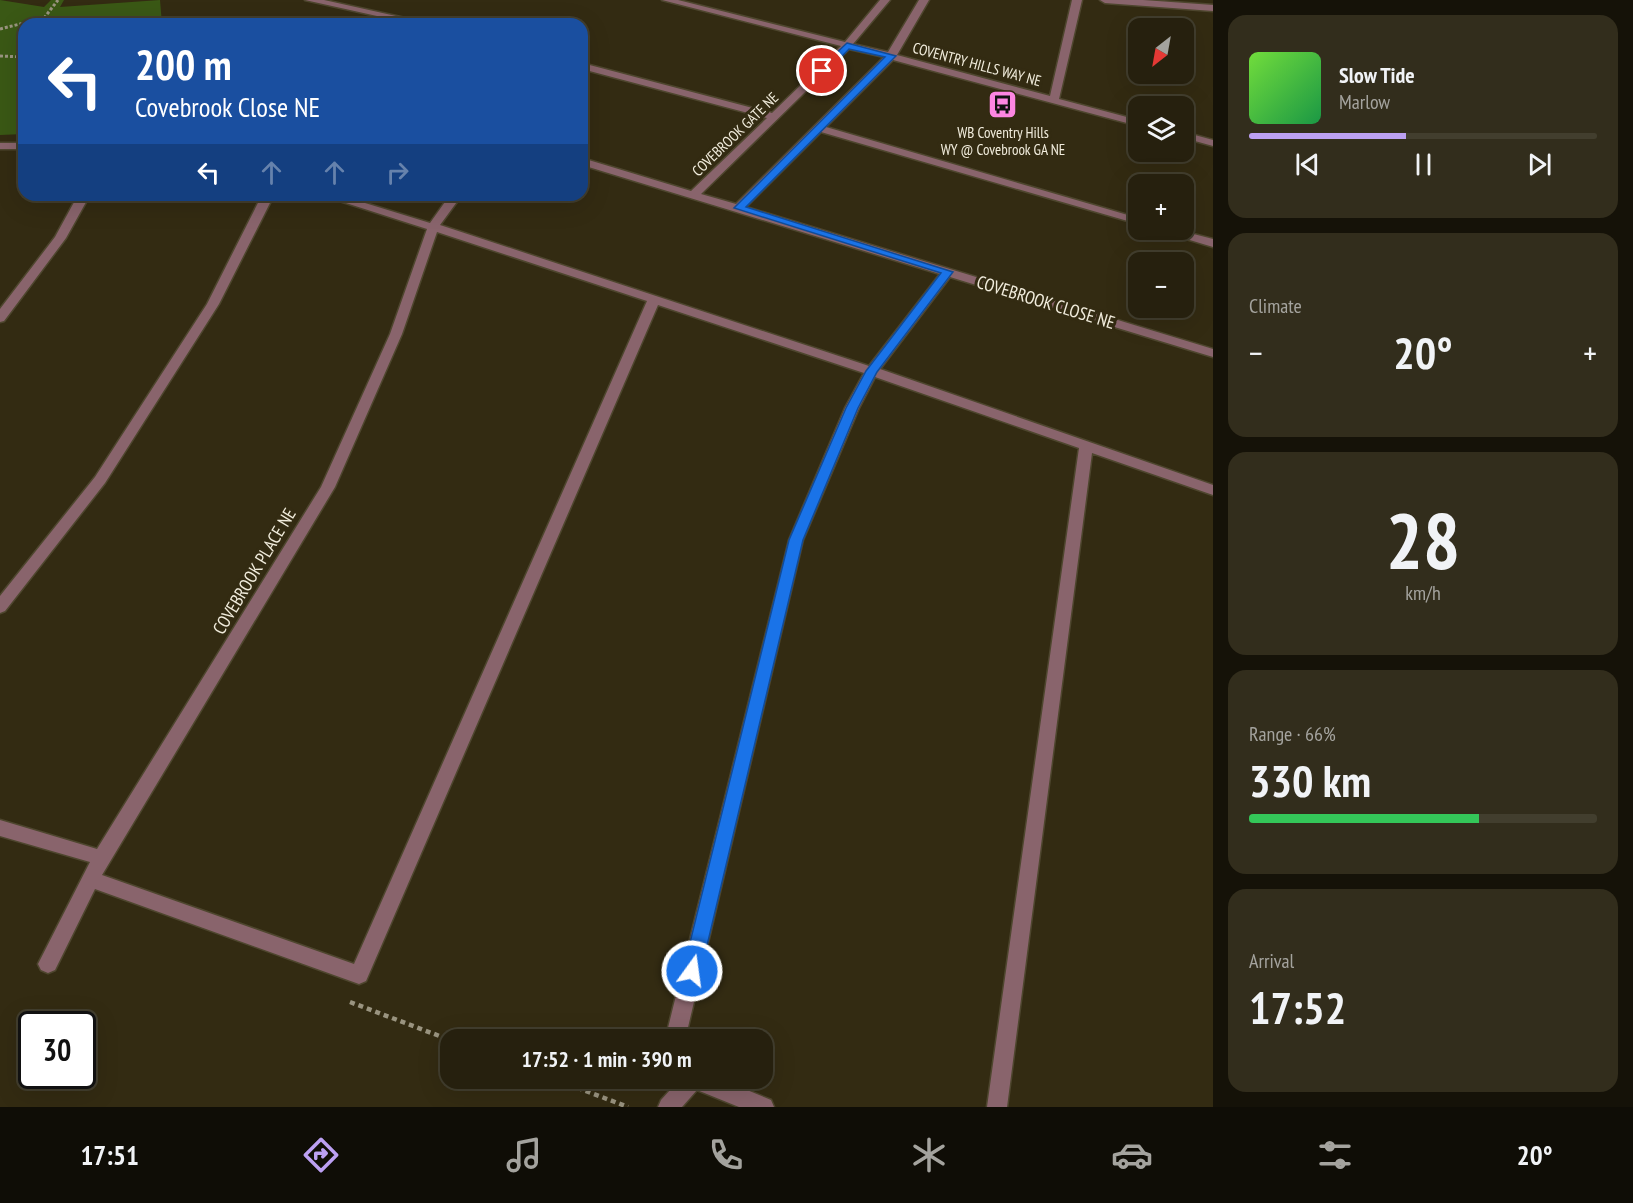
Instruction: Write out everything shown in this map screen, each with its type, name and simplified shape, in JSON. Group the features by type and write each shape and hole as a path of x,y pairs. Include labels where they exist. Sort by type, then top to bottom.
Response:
{"street":[{"path":"310,0 398,18"},
{"name":"COVENTRY HILLS WAY NE","path":"667,0 891,56 1128,120"},
{"name":"COVEBROOK GATE NE","path":"694,194 847,46 885,0"},
{"path":"588,163 739,208 891,56 924,0"},
{"path":"1054,100 1077,0"},
{"path":"1105,0 1213,8"},
{"path":"588,68 775,117"},
{"path":"818,128 1128,218"},
{"path":"1194,138 1209,142 1213,129"},
{"path":"0,146 18,146"},
{"path":"0,318 60,238 81,201"},
{"path":"0,607 100,480 213,304 265,201"},
{"path":"348,201 433,226 872,371 1086,448 1213,490"},
{"name":"COVEBROOK PLACE NE","path":"48,964 101,858 328,487 396,334 433,226 452,201"},
{"name":"COVEBROOK CLOSE NE","path":"739,208 1213,353"},
{"path":"1194,238 1213,243"},
{"path":"678,1029 796,540 852,408 872,371 948,272"},
{"path":"92,880 359,975 654,299"},
{"path":"998,1107 1086,448"},
{"path":"0,828 101,858"},
{"path":"668,1107 683,1089"},
{"path":"718,1089 764,1107"}],"path":[{"path":"44,18 58,0"},
{"path":"0,29 18,24"},
{"path":"0,56 18,57"},
{"path":"581,1089 628,1107"}],"green space":[{"path":"0,0 44,7 51,0 64,0 60,7 160,0 162,18 18,18 18,134 0,135"}],"place":[{"name":"WB Coventry Hills WY @ Covebrook GA NE","path":"1003,105"}],"route":[{"path":"692,971 796,540 852,408 872,371 948,272 739,208 891,56 847,46 822,71"}]}
